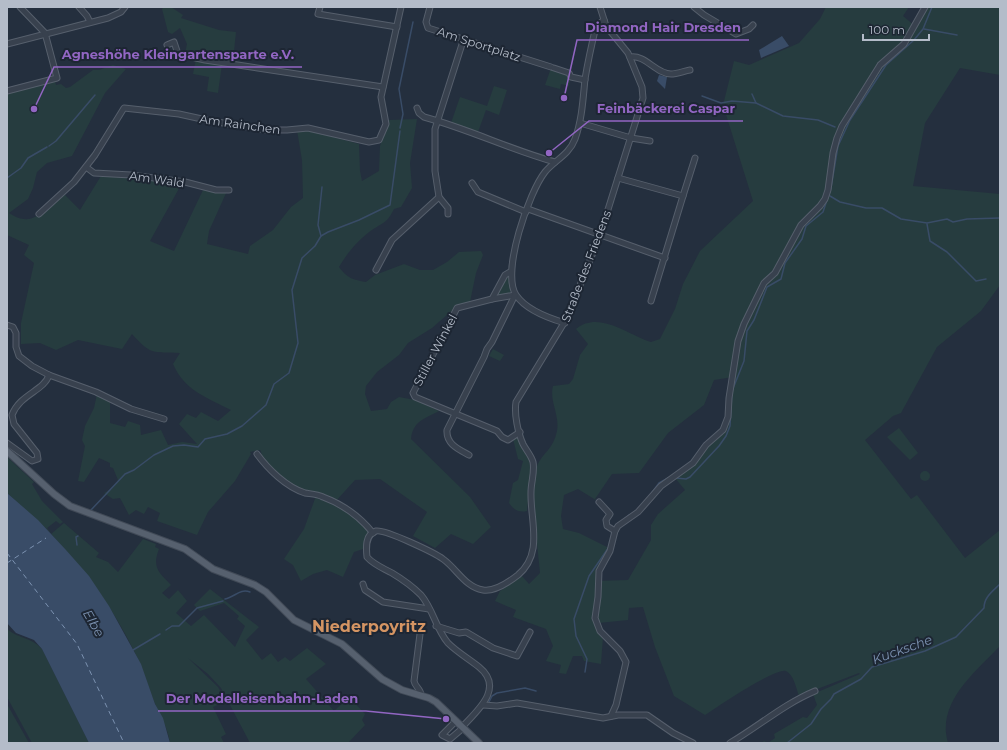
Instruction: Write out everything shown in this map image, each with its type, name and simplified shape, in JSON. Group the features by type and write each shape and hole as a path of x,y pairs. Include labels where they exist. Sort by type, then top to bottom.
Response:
{"main road":[{"path":"7,451 66,503 185,548 213,569 255,585 266,592 294,620 342,644 387,682 402,690 421,695 436,702 462,728 480,743"}],"street":[{"path":"7,91 57,78 45,33 20,7"},
{"path":"79,7 90,22"},
{"path":"7,44 108,18 121,12 125,7"},
{"path":"320,7 318,14 397,27"},
{"path":"167,45 174,42 178,54 205,60 384,87 401,7"},
{"name":"Am Sportplatz","path":"430,7 426,22 428,28 464,38 552,67 569,73 571,77 585,80"},
{"name":"Straße des Friedens","path":"373,533 381,531 390,534 438,556 471,586 488,591 509,581 527,565 534,548 530,491 533,463 522,443 516,410 517,399 565,323 600,235 643,95 630,57 626,49 610,30 604,20 600,7"},
{"path":"694,7 698,11 736,34 749,30 753,25"},
{"path":"611,716 616,705 626,662 620,651 597,625 595,618 598,597 599,571 610,551 615,531 618,526 645,505 661,486 676,477 692,463 706,445 723,430 726,424 738,341 744,324 764,283 775,273 801,225 820,206 825,198 835,145 842,126 880,65 904,44 925,7"},
{"path":"565,323 529,308 516,295 511,284 510,272 518,232 539,181 555,162 571,149 580,123 585,80 596,26 604,20"},
{"path":"448,214 448,208 439,197 434,171 436,120 464,38"},
{"path":"630,57 639,58 666,73 671,74 690,70"},
{"name":"Am Rainchen","path":"86,168 124,108 179,114 266,130 308,128 368,142 379,140 386,124 381,102 384,87"},
{"path":"417,108 421,115 526,154 555,162"},
{"path":"580,123 631,138 650,141"},
{"path":"651,300 695,158"},
{"path":"39,214 67,191 86,168"},
{"name":"Am Wald","path":"86,168 94,173 131,175 186,182 216,190 229,190"},
{"path":"618,178 683,196"},
{"path":"472,183 478,192 665,258"},
{"path":"376,270 392,240 439,197"},
{"path":"492,299 505,276 510,272"},
{"path":"492,299 516,295"},
{"path":"469,455 454,446 448,440 447,430 484,357 490,350 492,342 516,295"},
{"name":"Stiller Winkel","path":"455,413 415,397 413,393 457,308 492,299"},
{"path":"7,325 13,327 16,332 16,347 19,356 49,375 96,392 131,409 164,419"},
{"path":"7,443 32,461 38,459 37,453 14,424 12,415 20,401 47,382 49,375"},
{"path":"458,408 461,411 462,416"},
{"path":"455,413 497,431 502,437 508,440 520,432"},
{"path":"257,454 264,463 289,484 305,493 321,496 334,502 358,517 373,533 367,541 367,557 372,563 396,575 415,590 422,597 436,626 449,643 481,668 486,675 490,689 483,705 453,738 450,739 444,737 442,735 456,721"},
{"path":"599,502 610,514 606,520 607,526 615,531"},
{"path":"362,584 365,590 383,602 429,609"},
{"path":"436,626 452,632 466,632 493,648 517,656 530,632"},
{"path":"420,634 414,680 421,695"},
{"path":"730,743 756,728 779,709 815,691"},
{"path":"483,705 497,706 517,703 603,718 611,716 647,715 673,733 693,743"}],"green space":[{"path":"164,7 171,7 183,15 181,18 219,30 236,32 233,61 216,58 215,60 185,54 187,44 180,28 172,34 168,32 162,9"},
{"path":"826,7 909,7 903,16 915,26 925,7 1000,7 1000,75 960,68 925,123 913,186 1000,194 1000,285 981,311 937,347 901,413 893,416 865,440 911,499 917,495 965,558 1000,530 1000,646 969,678 960,689 953,702 948,715 946,728 948,743 768,743 775,738 774,734 803,717 807,718 817,705 813,694 860,674 859,673 799,696 791,675 786,671 780,671 746,688 705,715 674,696 655,647 643,607 629,608 628,620 598,623 606,633 603,637 601,664 584,661 582,656 573,656 566,674 559,673 561,665 546,661 553,646 546,629 513,617 516,610 495,601 500,591 522,576 529,584 540,573 534,503 535,476 539,461 553,443 557,431 558,425 552,397 553,386 569,384 573,379 580,355 588,344 576,329 585,324 594,322 604,323 651,342 660,339 675,309 683,284 700,251 753,201 723,105 734,61 749,65 799,43 820,19","holes":["733,377 726,424 693,463 675,478 685,490 658,514 651,525 651,540 628,580 596,581 597,571 609,548 579,533 563,529 561,516 564,495 578,489 599,502 595,499 612,474 639,473 668,433 704,405 714,380"]},
{"path":"196,59 222,64 218,93 207,91 209,77 193,74"},
{"path":"113,65 126,69 105,93 72,156 47,163 37,172 33,188 28,199 9,213 18,218 33,218 65,195 80,210 101,176 182,183 150,241 174,251 203,190 227,191 209,231 207,244 248,254 250,246 273,230 291,207 303,198 302,160 297,130 307,130 359,144 362,181 379,171 380,146 388,120 417,119 410,163 412,188 401,207 394,209 385,222 372,230 358,242 339,267 351,278 366,282 375,275 404,264 420,270 433,270 447,262 459,252 481,251 483,255 476,273 470,302 455,308 432,328 408,343 399,355 377,372 366,386 365,394 371,411 387,409 391,402 399,397 415,400 439,411 417,424 412,433 411,439 470,497 491,527 473,544 451,534 435,548 413,536 427,512 380,479 355,480 335,502 295,486 276,474 262,458 260,450 250,452 251,454 235,481 208,512 197,535 157,521 160,513 148,507 144,514 136,510 129,515 120,498 113,499 104,493 112,489 118,480 113,468 110,467 110,463 99,458 84,482 78,481 85,446 82,440 85,426 94,408 97,394 110,400 110,423 125,427 128,421 140,425 141,435 161,430 168,445 182,442 197,444 179,424 187,414 196,418 201,412 218,421 231,410 205,397 184,381 173,364 180,353 163,353 153,351 144,346 132,334 122,349 78,340 56,350 40,343 21,344 21,323 34,263 24,255 29,245 7,235 7,93 55,81 56,85 61,84 66,88 70,87 93,70 99,70"},
{"path":"551,68 566,74 570,79 569,86 561,84 560,89 545,85"},
{"path":"494,86 507,90 499,115 486,110 478,132 451,123 460,97 487,106"},
{"path":"508,276 511,290 509,294 496,295 504,278"},
{"path":"493,349 504,355 500,361 489,356"},
{"path":"899,428 918,453 910,460 887,437"},
{"path":"518,435 529,461 531,472 527,511 524,512 517,510 509,503 513,483 518,480 523,461 518,459 513,439"},
{"path":"7,457 34,482 32,484 42,501 63,522 60,524 56,521 47,528 51,533 7,493"},
{"path":"923,471 927,471 929,472 929,480 923,481 920,478 920,474"},
{"path":"316,496 347,511 362,522 367,528 368,534 363,549 354,552 343,577 327,570 313,574 301,581 293,565 284,559 304,529"},
{"path":"64,523 99,553 96,557 108,562 118,572 143,539 156,544 155,547 159,549 156,565 160,573 171,585 162,593 169,599 178,590 187,601 176,613 191,626 204,615 235,647 245,626 237,619 239,616 224,603 200,611 194,605 210,589 259,627 246,640 262,660 271,653 278,662 285,657 290,661 307,648 326,664 306,679 334,711 349,697 365,714 362,720 365,725 348,743 250,743 221,688 208,674 188,658 218,687 228,704 222,703 213,707 226,734 221,737 224,743 170,743 165,726 140,664 118,621 98,590 51,534"},
{"path":"7,629 16,635 34,642 42,649 89,743 32,743 7,697"},
{"path":"7,704 29,743 7,742"}],"water":[{"path":"782,36 789,46 761,58 759,50"},
{"path":"659,75 667,77 665,89 657,81"},
{"name":"Elbe","path":"7,493 38,520 66,550 89,576 109,606 141,664 155,704 163,718 170,743 89,743 42,649 34,640 16,633 7,623"}],"waterway":[{"path":"676,478 686,479 690,477 719,446 726,436 730,426 732,391 744,361 747,331 754,320 767,287 781,279 785,263 802,239 806,226 823,212 831,188 838,146 850,120 886,65 914,40 923,29 932,7"},
{"path":"400,128 403,114 399,89 413,22"},
{"path":"924,29 957,35"},
{"path":"752,94 756,103"},
{"path":"49,146 56,141 95,95"},
{"path":"702,96 721,103 732,101 756,103 783,116 818,120 835,127"},
{"path":"91,510 125,474 134,470 154,455 173,446 184,445 198,447 205,439 227,434 242,426 266,405 274,384 289,373 298,343 292,290 302,258 315,246 321,236 390,205 400,131"},
{"path":"7,178 21,168 28,158 47,147"},
{"path":"321,236 318,225 322,187"},
{"path":"830,196 840,202 866,208 882,208 901,219 927,223 947,219 953,222 967,219 1000,218"},
{"path":"927,224 930,241 947,252 976,281 986,279"},
{"path":"648,498 659,483 668,478"},
{"path":"614,528 629,515"},
{"path":"77,545 76,537 78,536"},
{"path":"585,672 587,659 576,636 574,619 589,576 609,547"},
{"name":"Kucksche","path":"787,743 811,724 834,694 861,679 872,667 925,651 956,637 984,608 987,597 1000,584"},
{"path":"225,599 243,591 250,592"},
{"path":"166,630 172,626 179,626 197,608 223,601"},
{"path":"133,650 160,634"},
{"path":"488,704 492,696 497,693 525,688 536,691"}],"ferry route":[{"path":"7,563 46,538"},
{"path":"7,553 77,644 124,743"}],"place":[{"name":"Diamond Hair Dresden","path":"564,98"},
{"name":"Agneshöhe Kleingartensparte e.V.","path":"34,109"},
{"name":"Feinbäckerei Caspar","path":"549,153"},
{"name":"Der Modelleisenbahn-Laden","path":"446,719"}],"district":[{"name":"Niederpoyritz","path":"369,626"}]}
